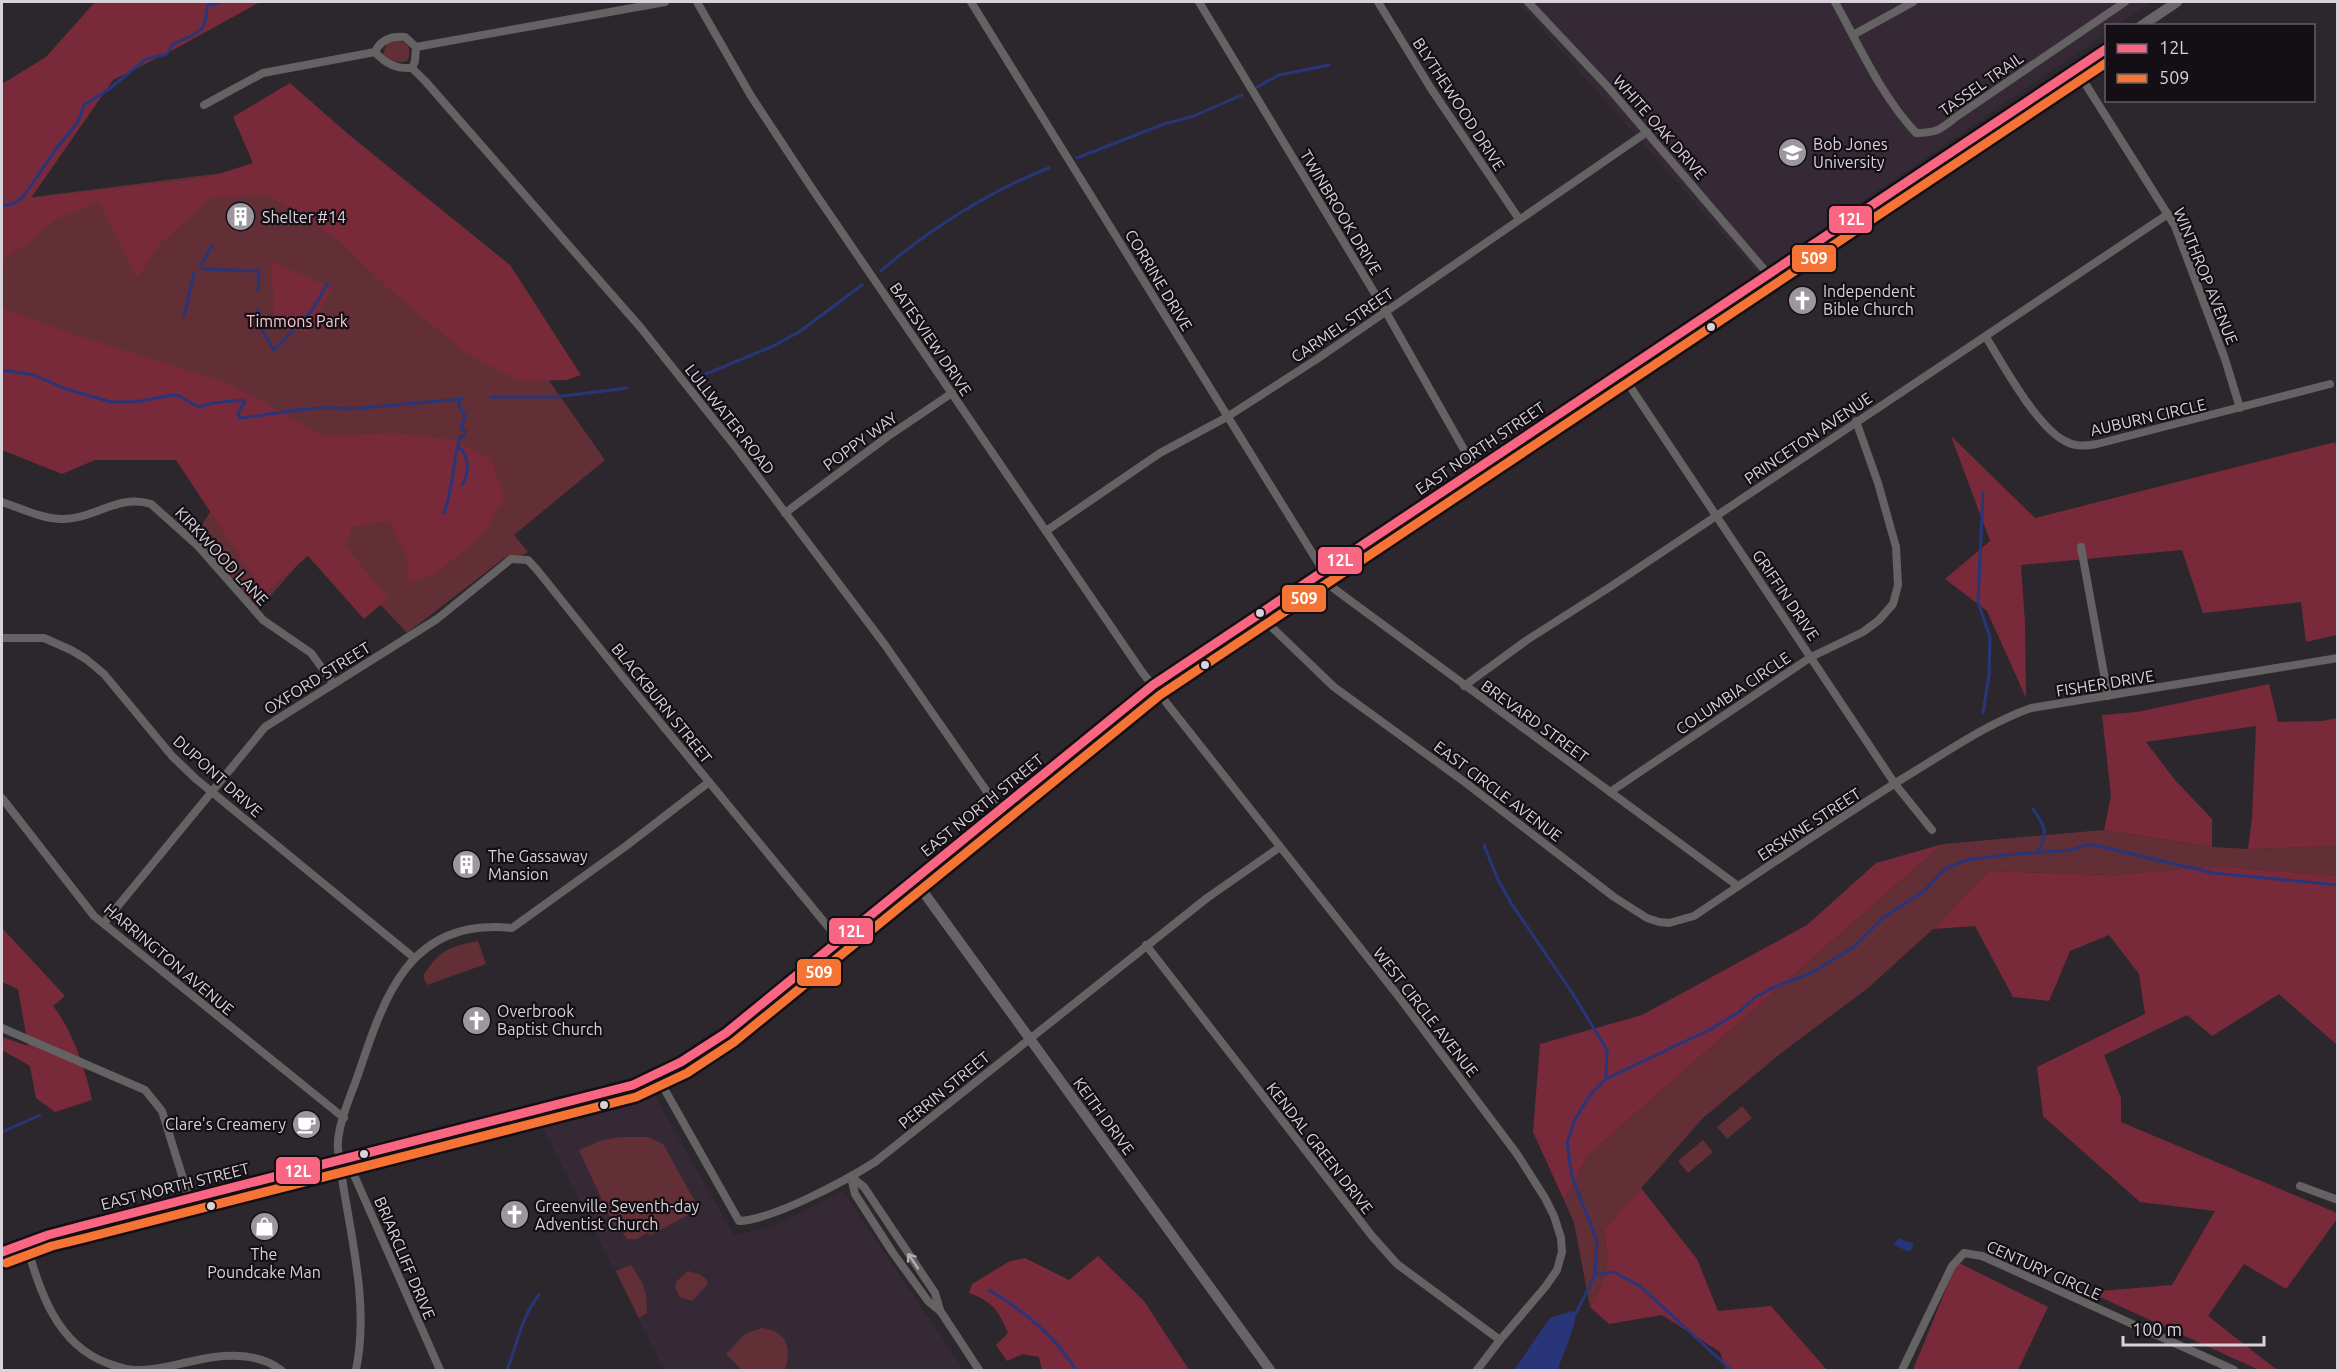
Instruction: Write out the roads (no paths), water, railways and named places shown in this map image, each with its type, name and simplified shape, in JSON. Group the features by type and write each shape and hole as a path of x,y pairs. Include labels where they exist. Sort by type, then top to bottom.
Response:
{"main road":[{"path":"2144,24 2177,2"},
{"name":"EAST NORTH STREET","path":"2,1252 48,1235 586,1097 657,1076 688,1060 709,1046 1153,685 2105,50"},
{"name":"KEITH DRIVE","path":"914,879 1270,1371"}],"street":[{"path":"416,47 665,2"},
{"name":"BATESVIEW DRIVE","path":"697,2 751,96 1153,685"},
{"name":"CORRINE DRIVE","path":"971,2 1324,572"},
{"name":"TWINBROOK DRIVE","path":"1199,2 1386,312 1475,469"},
{"name":"BLYTHEWOOD DRIVE","path":"1378,2 1430,87 1519,219"},
{"name":"WHITE OAK DRIVE","path":"1528,2 1647,132 1768,274"},
{"name":"TASSEL TRAIL","path":"1835,2 1872,73 1901,117 1916,133 1933,133 2125,2"},
{"path":"1853,35 1913,2"},
{"path":"204,105 270,71 375,52 379,45 392,37 405,37 416,47"},
{"path":"375,52 384,62 400,69 412,68 415,62 416,47"},
{"name":"LULLWATER ROAD","path":"412,68 642,328 885,645 999,809"},
{"name":"WINTHROP AVENUE","path":"2076,69 2175,226 2202,296 2240,408"},
{"name":"CARMEL STREET","path":"1046,531 1160,453 1227,417 1386,312 1519,219 1604,164 1647,132"},
{"name":"PRINCETON AVENUE","path":"1464,686 1527,640 2168,214"},
{"name":"AUBURN CIRCLE","path":"1986,337 2030,407 2062,440 2085,446 2330,384"},
{"name":"GRIFFIN DRIVE","path":"1622,373 1895,784 1932,830"},
{"name":"POPPY WAY","path":"785,513 887,437 952,393"},
{"name":"COLUMBIA CIRCLE","path":"1610,792 1811,657 1863,632 1880,620 1893,604 1898,585 1898,558 1857,421"},
{"name":"KIRKWOOD LANE","path":"2,502 60,519 74,518 116,503 142,501 151,504 198,546 263,620 311,653 333,683"},
{"path":"2080,547 2108,696"},
{"name":"BLACKBURN STREET","path":"446,611 511,559 528,560 839,940"},
{"name":"BREVARD STREET","path":"1324,572 1326,581 1332,589 1738,886"},
{"name":"OXFORD STREET","path":"104,923 265,727 416,633 446,611"},
{"name":"EAST CIRCLE AVENUE","path":"1259,615 1334,687 1466,783 1614,897 1647,918 1669,923 1687,919 1738,886"},
{"name":"DUPONT DRIVE","path":"2,638 44,638 86,659 122,694 172,756 211,792 413,957"},
{"name":"FISHER DRIVE","path":"1895,784 1982,729 2031,708 2337,658"},
{"name":"WEST CIRCLE AVENUE","path":"1153,685 1399,997 1517,1154 1538,1184 1554,1216 1562,1245 1557,1270 1477,1371"},
{"path":"356,1371 361,1313 351,1230 340,1175 341,1160 338,1139 383,1008 413,957 435,940 447,935 481,928 512,928 624,848 709,782"},
{"name":"ERSKINE STREET","path":"1738,886 1895,784"},
{"name":"HARRINGTON AVENUE","path":"2,798 94,916 344,1118"},
{"name":"PERRIN STREET","path":"657,1076 739,1221 760,1218 851,1177 875,1162 1146,945 1207,898 1280,847"},
{"name":"KENDAL GREEN DRIVE","path":"1146,945 1372,1236 1397,1264 1500,1340"},
{"path":"2,1028 146,1090 162,1111 189,1198"},
{"name":"BRIARCLIFF DRIVE","path":"341,1160 349,1166 354,1175 440,1371"},
{"path":"851,1177 855,1194 893,1253 928,1300 941,1312 979,1371"},
{"path":"851,1177 864,1187 935,1293 941,1312"},
{"path":"2300,1186 2337,1200"},
{"path":"26,1243 43,1298 54,1317 73,1343 96,1359 131,1370 145,1370 226,1355 261,1360 274,1365 281,1371"},
{"name":"CENTURY CIRCLE","path":"1902,1371 1952,1266 1964,1253 1983,1256 2234,1371"}],"water":[{"path":"1898,1238 1914,1244 1910,1252 1894,1245"},
{"path":"1572,1311 1576,1313 1575,1320 1558,1370 1514,1370 1550,1318"}],"waterway":[{"path":"2,206 15,203 23,197 78,122 84,105 109,89 146,59 167,54 174,43 198,32 203,27 209,3 214,5 220,2"},
{"path":"1257,87 1279,75 1329,65"},
{"path":"1077,158 1164,124 1194,116 1242,95"},
{"path":"881,271 918,241 960,213 1005,187 1049,168"},
{"path":"200,267 212,246"},
{"path":"204,269 257,271 258,291"},
{"path":"184,316 194,273"},
{"path":"274,350 313,309 328,283"},
{"path":"694,379 771,347 799,332 862,285"},
{"path":"258,309 261,328 274,350"},
{"path":"2,370 34,375 63,388 111,402 135,402 173,395 199,407 242,400 245,402 238,413 240,418 310,409 351,409 462,399"},
{"path":"491,397 555,397 627,388"},
{"path":"444,513 460,437 464,436 465,431 461,428 465,416 459,407 459,400"},
{"path":"458,446 467,464 462,485"},
{"path":"1983,493 1978,602 1990,637 1989,674 1983,713"},
{"path":"2033,809 2044,830 2038,853"},
{"path":"1576,1313 1595,1275 1597,1241 1572,1177 1567,1143 1575,1119 1590,1095 1606,1079 1711,1029 1739,1012 1754,998 1772,988 1811,973 1854,947 1884,917 1923,892 1946,868 1967,860 2071,850 2089,844 2213,873 2338,885"},
{"path":"1484,845 1498,880 1511,903 1571,991 1607,1050 1606,1079"},
{"path":"2,1132 40,1115"},
{"path":"1595,1275 1614,1272 1640,1286 1731,1370"},
{"path":"989,1290 1038,1325 1059,1347 1076,1370"},
{"path":"507,1370 528,1312 539,1295"}],"place":[{"name":"Bob Jones University","path":"1792,153"},
{"name":"Shelter #14","path":"241,217"},
{"name":"Independent Bible Church","path":"1802,300"},
{"name":"The Gassaway Mansion","path":"467,865"},
{"name":"Overbrook Baptist Church","path":"476,1020"},
{"name":"Clare's Creamery","path":"307,1124"},
{"name":"Greenville Seventh-day Adventist Church","path":"514,1215"},
{"name":"The Poundcake Man","path":"264,1226"}],"park label":[{"name":"Timmons Park","path":"297,321"}]}
